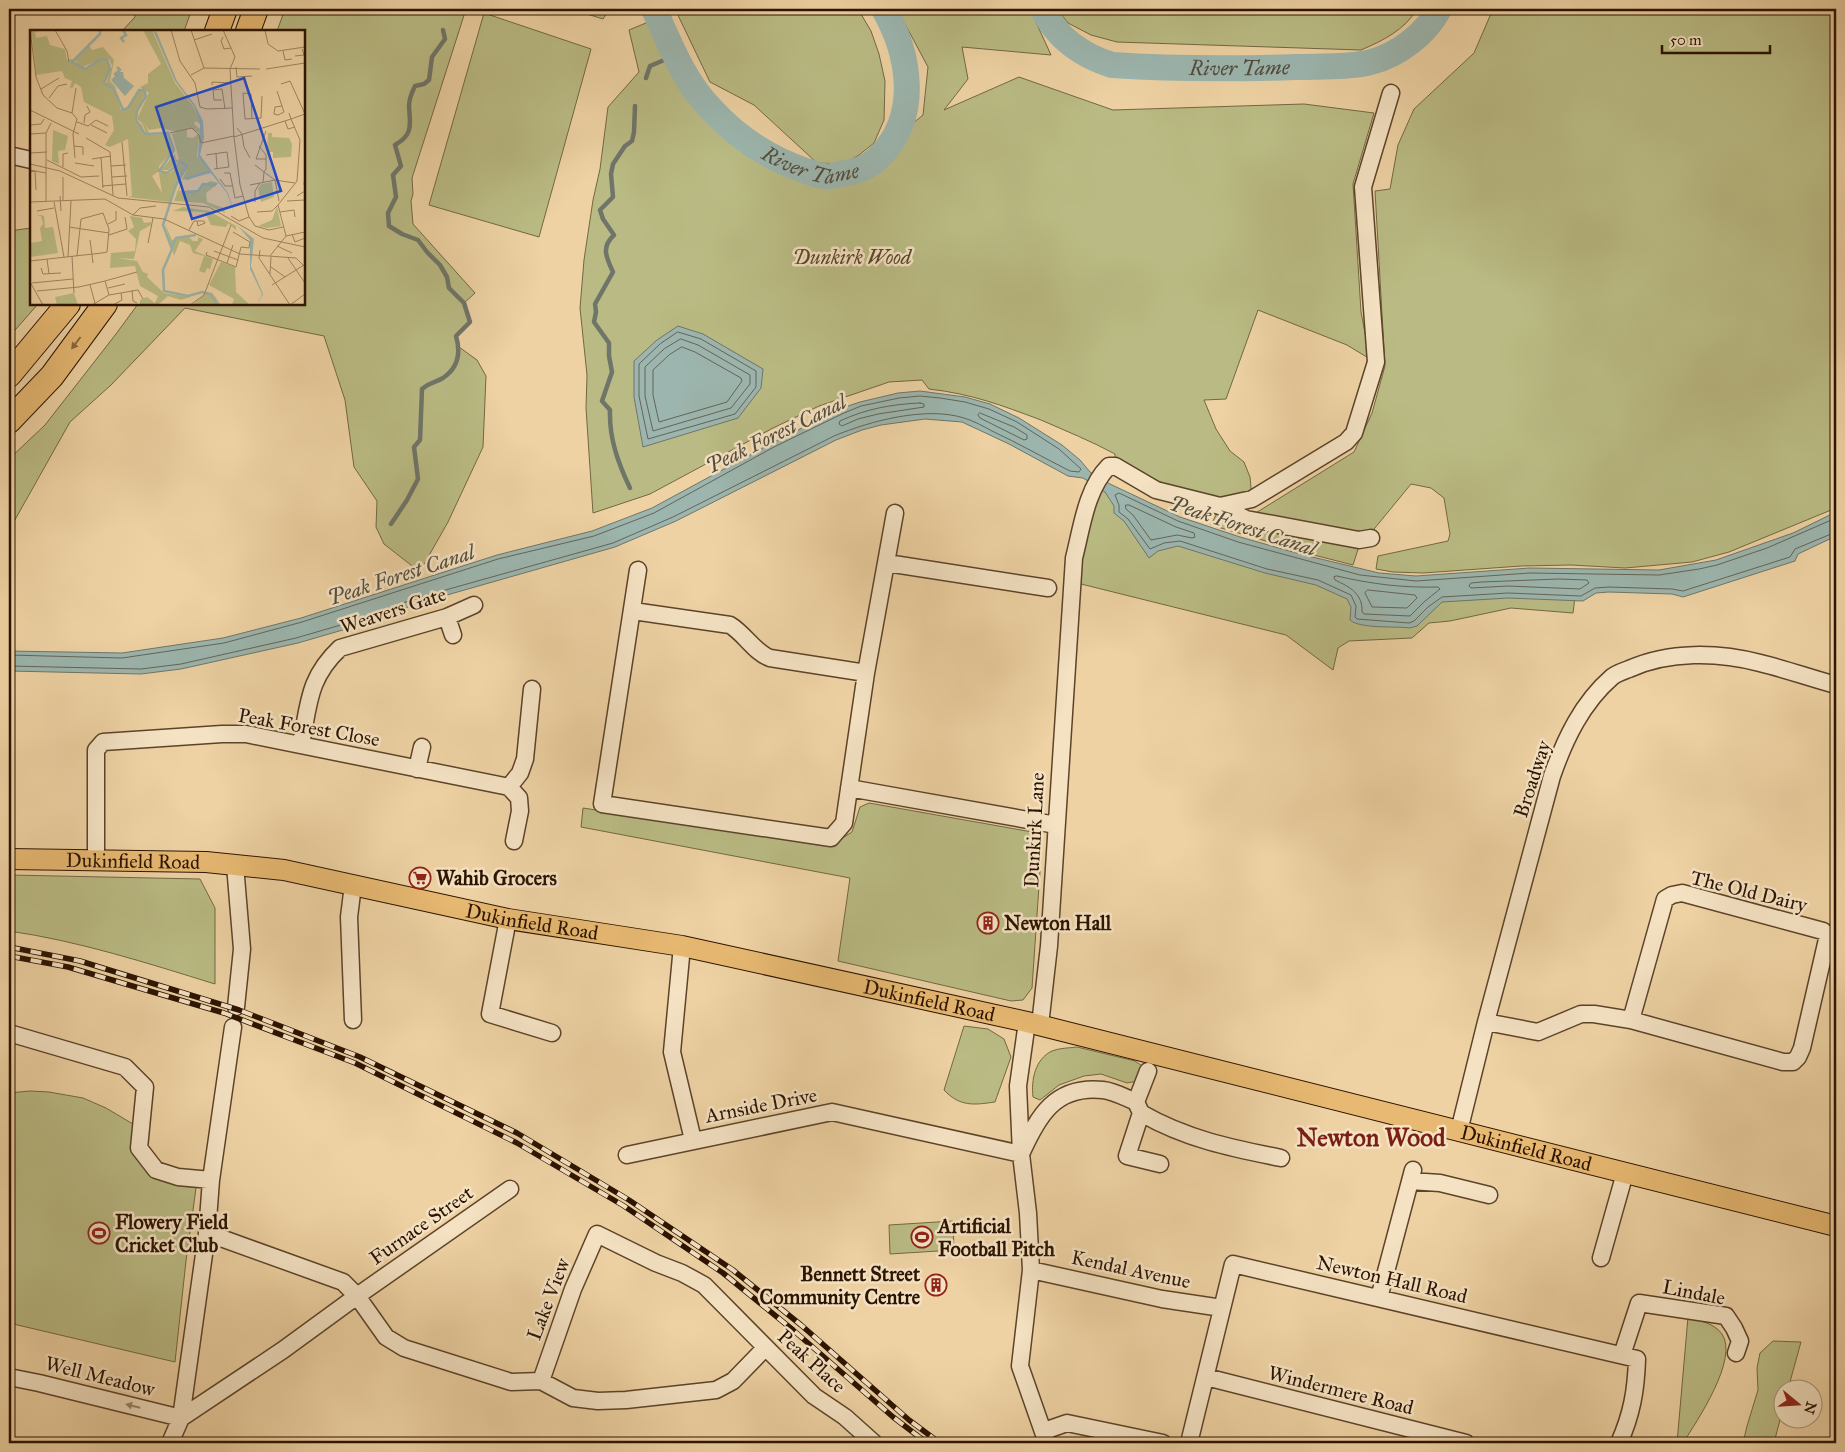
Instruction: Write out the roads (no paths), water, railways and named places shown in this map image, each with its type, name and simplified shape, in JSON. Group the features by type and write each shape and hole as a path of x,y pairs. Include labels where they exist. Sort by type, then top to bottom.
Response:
{"highway":[{"path":"217,30 225,9"},
{"path":"248,30 256,9"},
{"path":"9,375 67,305"},
{"path":"9,420 52,376 104,305"}],"main road":[{"name":"Dukinfield Road","path":"9,859 206,862 284,870 508,919 682,946 1033,1024 1836,1226"}],"street":[{"path":"1220,506 1252,498 1346,442 1354,433 1376,362 1363,187 1390,93"},
{"path":"9,155 30,160"},
{"name":"Dunkirk Lane","path":"1046,1437 1020,1366 1031,1270 1028,1213 1021,1154 1018,1086 1049,946 1074,558 1090,495 1109,466 1114,466 1156,490 1220,506"},
{"path":"1220,506 1246,519 1359,540 1371,538"},
{"path":"638,570 602,804 831,838 844,822 866,673 895,512"},
{"path":"887,563 1048,588"},
{"name":"Weavers Gate","path":"301,744 312,684 327,660 340,648 447,617 474,605"},
{"path":"633,611 730,625 739,630 762,655 770,658 866,673"},
{"path":"447,617 453,635"},
{"name":"Broadway","path":"1459,1131 1486,1022 1552,776 1563,746 1592,697 1614,676 1638,665 1661,658 1688,656 1720,657 1758,662 1836,685"},
{"path":"514,841 520,811 519,798 509,788 520,773 525,759 532,689"},
{"name":"Peak Forest Close","path":"96,860 96,750 103,742 246,734 509,788"},
{"path":"417,769 422,747"},
{"path":"849,788 1056,825"},
{"path":"235,864 242,949 236,1007"},
{"path":"352,885 348,917 353,1020"},
{"name":"The Old Dairy","path":"1486,1022 1538,1032 1581,1014 1594,1014 1631,1020 1783,1062 1792,1062 1802,1048 1828,935 1823,931 1682,893 1672,894 1665,899 1631,1020"},
{"path":"508,919 490,1014 552,1033"},
{"path":"682,946 672,1052 693,1140"},
{"path":"170,1443 181,1418 207,1233 211,1180 233,1027"},
{"path":"9,1033 126,1067 145,1087 139,1148 156,1170 178,1177 211,1180"},
{"path":"1148,1071 1127,1156 1160,1164"},
{"path":"1021,1154 1044,1110 1055,1101 1067,1094 1085,1090 1104,1090 1139,1108 1164,1126 1190,1137 1281,1158"},
{"name":"Arnside Drive","path":"627,1155 832,1112 1021,1154"},
{"path":"1601,1258 1625,1173"},
{"path":"1379,1298 1411,1176 1489,1195"},
{"name":"Furnace Street","path":"181,1418 283,1350 510,1189"},
{"path":"207,1233 343,1282 357,1296 386,1337 404,1348 511,1382 541,1381 573,1398 598,1401 626,1400 716,1390 733,1381 765,1348"},
{"name":"Peak Place","path":"597,1234 704,1285 814,1396 845,1417 874,1443"},
{"name":"Lake View","path":"541,1381 572,1290 597,1234"},
{"name":"Newton Hall Road","path":"1189,1443 1233,1264 1622,1355"},
{"name":"Kendal Avenue","path":"1031,1270 1162,1299 1222,1308"},
{"name":"Lindale","path":"1622,1355 1639,1303 1726,1316 1740,1341 1736,1353"},
{"path":"1618,1443 1626,1426 1634,1397 1636,1376 1636,1359 1622,1355"},
{"name":"Well Meadow","path":"9,1377 181,1418"},
{"name":"Windermere Road","path":"1206,1377 1460,1442"},
{"path":"1046,1437 1067,1423 1162,1443"}],"water":[{"path":"678,326 703,334 763,369 761,388 738,418 643,447 634,397 634,361 657,340"},
{"path":"920,391 965,397 990,404 1019,418 1062,445 1080,460 1090,472 1110,484 1180,517 1300,554 1379,573 1416,576 1530,568 1659,570 1716,560 1793,533 1836,512 1836,536 1798,554 1795,561 1683,597 1672,594 1609,592 1596,593 1583,601 1508,598 1442,602 1417,626 1410,628 1361,625 1350,620 1351,607 1347,599 1316,585 1265,573 1178,546 1158,551 1149,558 1124,521 1114,513 1114,506 1105,492 1083,478 1068,476 1009,444 962,422 925,419 881,425 836,440 676,521 615,547 419,603 353,627 298,643 181,669 141,674 9,671 9,651 122,653 223,638 301,618 497,555 592,531 652,508 772,443 842,408 898,393"}],"waterway":[{"name":"River Tame","path":"654,9 672,49 693,87 722,120 755,147 767,154 806,171 828,176 857,171 871,164 893,140 901,123 906,104 905,65 893,27 884,9"},
{"name":"River Tame","path":"1043,9 1055,29 1063,37 1091,57 1112,65 1226,68 1343,66 1371,62 1401,49 1419,35 1439,9"},
{"path":"391,524 418,479 414,447 420,440 422,389 443,378 452,370 458,354 456,336 470,322 464,303 449,288 447,277 440,265 418,240 402,234 389,226 388,213 396,197 393,175 401,166 395,145 408,133 411,96 415,86 424,84 429,80 432,57 445,39 443,30"},
{"path":"646,78 650,66 676,55"},
{"path":"630,488 615,450 610,410 602,401 612,372 609,343 594,322 595,304 613,272 608,262 606,248 614,235 603,219 600,210 613,197 611,174 613,164 625,146 632,141 635,106"}],"railway":[{"path":"9,947 80,961 239,1010 360,1057 517,1133 629,1200 733,1270 801,1325 909,1420 940,1443"},
{"path":"9,956 68,967 224,1013 355,1063 517,1143 624,1206 723,1273 793,1330 893,1417 927,1443"}],"place":[{"name":"Wahib Grocers","path":"420,878"},
{"name":"Newton Hall","path":"988,923"},
{"name":"Flowery Field Cricket Club","path":"99,1233"},
{"name":"Artificial Football Pitch","path":"922,1237"},
{"name":"Bennett Street Community Centre","path":"936,1285"}],"district":[{"name":"Newton Wood","path":"1371,1137"}],"park label":[{"name":"Dunkirk Wood","path":"852,257"}],"water label":[{"name":"Peak Forest Canal","path":"776,434"},
{"name":"Peak Forest Canal","path":"1243,526"},
{"name":"Peak Forest Canal","path":"401,575"}]}
